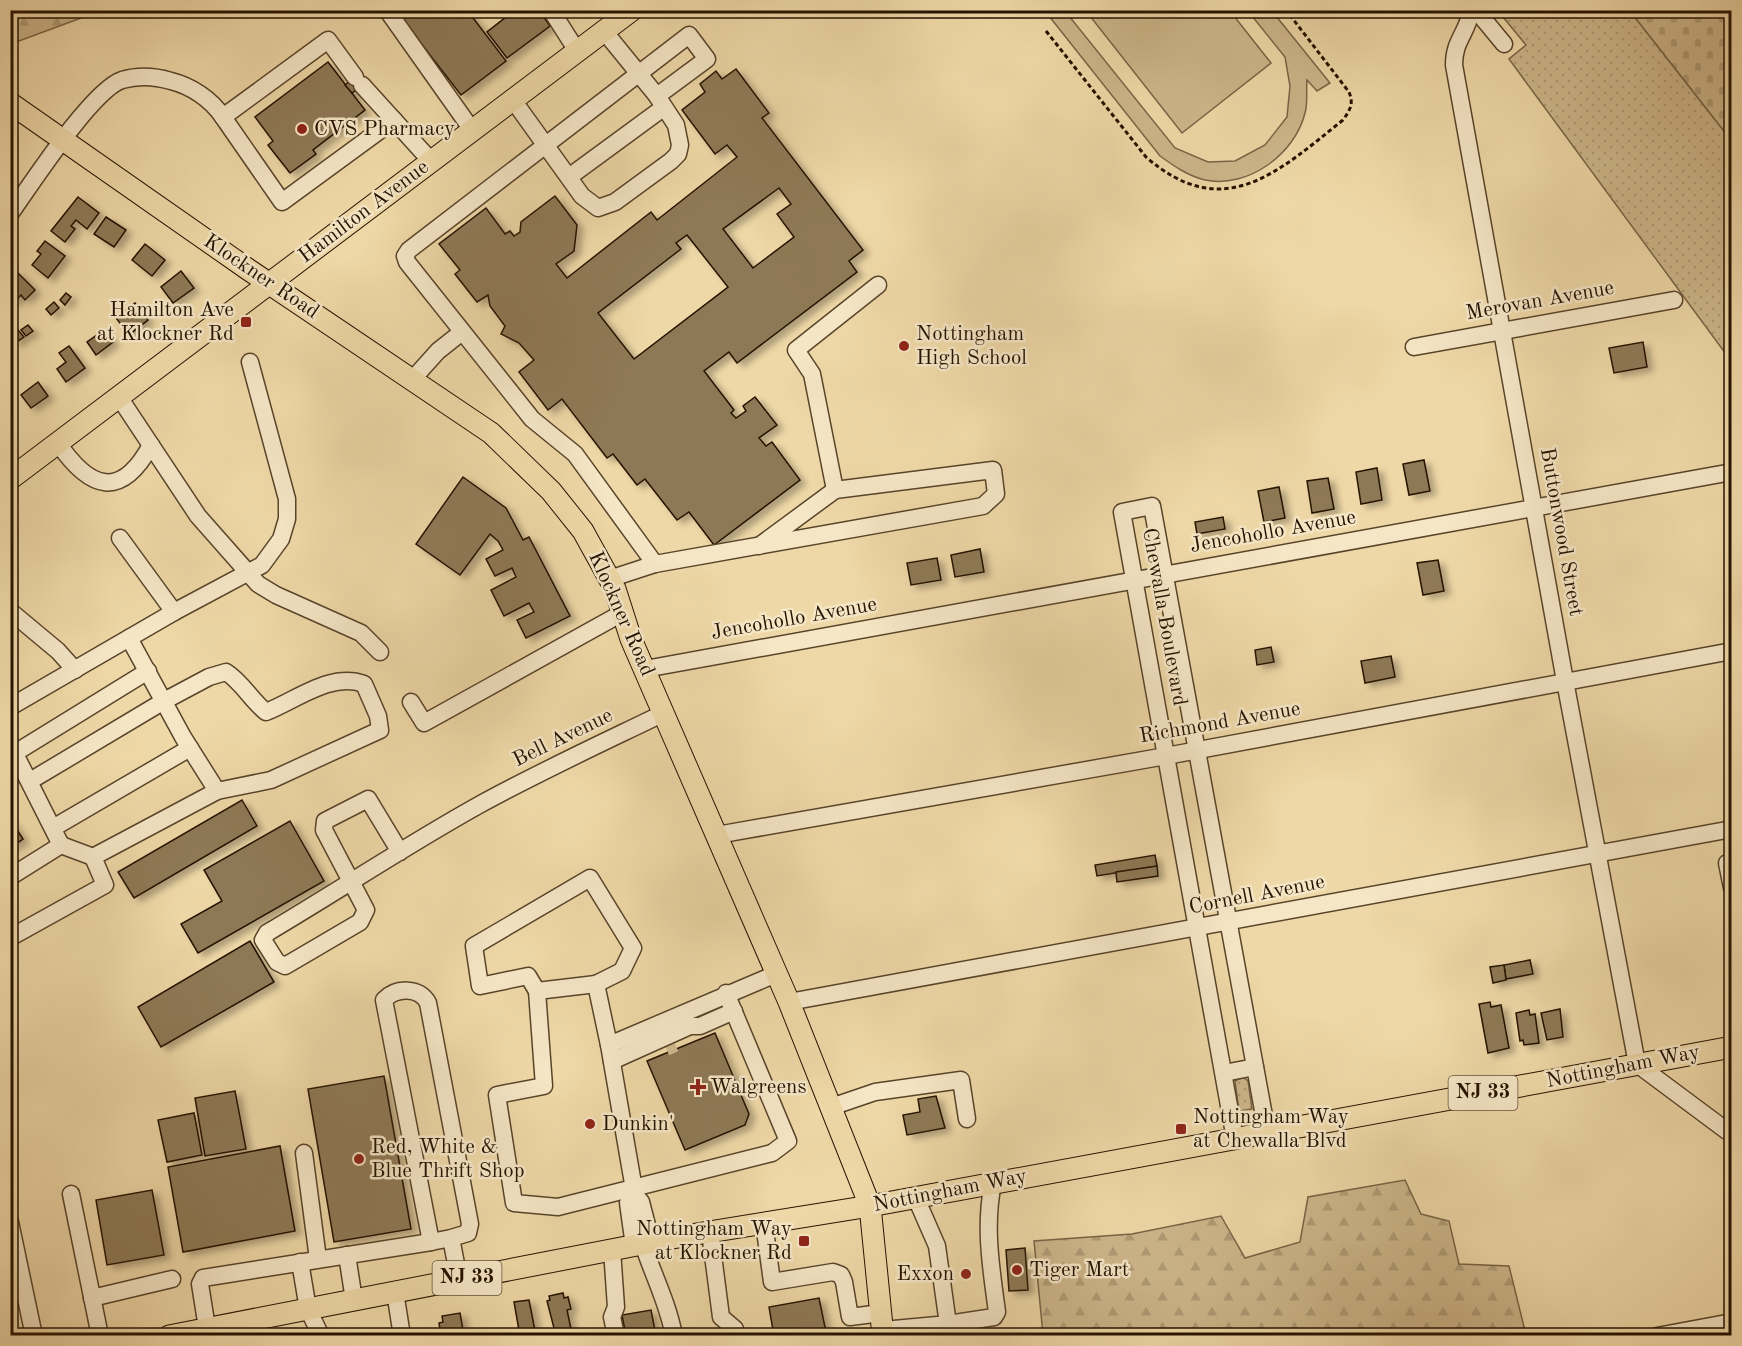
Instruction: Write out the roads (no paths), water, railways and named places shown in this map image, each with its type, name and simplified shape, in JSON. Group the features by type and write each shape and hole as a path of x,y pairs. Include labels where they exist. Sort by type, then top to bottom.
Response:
{"main road":[{"name":"Hamilton Avenue","path":"10,479 632,10"},
{"name":"Klockner Road","path":"10,103 411,381 491,433 519,458 567,509 583,531 624,612 632,639 789,1002 870,1206 882,1326"},
{"name":"Nottingham Way","path":"169,1335 665,1240 916,1198 1731,1047"}],"street":[{"path":"387,10 472,130"},
{"path":"551,10 578,51"},
{"name":"Buttonwood Street","path":"1471,10 1470,20 1456,42 1454,64 1565,681 1637,1064"},
{"path":"1476,10 1504,44"},
{"path":"513,100 569,177 590,203 598,208 606,207 671,161 678,154 679,136 676,125 604,32"},
{"path":"569,177 660,102 707,59 689,35 637,72 409,250 405,256 407,262 532,419 575,454 656,564"},
{"path":"223,117 328,40 359,81 431,160"},
{"path":"10,214 62,139 95,102 119,81 151,75 190,86 223,117 282,202 394,120"},
{"path":"835,490 812,374 796,350 878,285"},
{"name":"Merovan Avenue","path":"1414,347 1674,300"},
{"path":"411,381 438,351 462,332"},
{"path":"10,707 174,612 262,565 281,538 287,519 287,499 250,362"},
{"path":"119,397 198,516 258,584 276,595 361,633 380,652"},
{"path":"58,443 72,464 84,475 98,481 117,482 135,471 151,445"},
{"path":"609,579 656,564 759,546 983,506 996,494 993,470 835,490 759,546"},
{"name":"Jencohollo Avenue","path":"645,669 1731,472"},
{"name":"Chewalla Boulevard","path":"1235,1138 1122,512 1152,506 1267,1132"},
{"path":"120,538 174,612"},
{"path":"10,611 58,651 75,670"},
{"path":"411,702 424,723 624,612"},
{"path":"129,638 190,748 218,791"},
{"name":"Richmond Avenue","path":"717,835 1166,756 1731,651"},
{"path":"10,932 13,936 105,885 93,857 62,845 13,749 148,671"},
{"path":"30,782 164,700 209,677 226,672 236,678 251,700 266,712 329,682 350,679 364,684 378,716 380,730 271,780 218,791 93,857"},
{"name":"Bell Avenue","path":"351,883 482,804 664,713"},
{"path":"53,828 190,748"},
{"path":"351,883 267,933 263,940 277,963 285,966 360,922 366,910 324,830 325,821 368,799 400,852"},
{"name":"Cornell Avenue","path":"789,1002 1197,929 1731,829"},
{"path":"10,877 62,845"},
{"path":"1727,863 1731,888"},
{"path":"537,991 596,984 622,971 633,948 590,878 474,946 480,986 528,976 537,991 544,1086 497,1095 514,1203 558,1207 635,1191 772,1153 788,1141 726,993"},
{"path":"611,1058 726,993 776,974"},
{"path":"596,984 635,1191 641,1202 648,1229 665,1240"},
{"path":"207,1328 200,1284 203,1278 431,1242 468,1233 470,1224 428,1003 415,991 403,991 389,995 384,1000 431,1242"},
{"path":"611,1058 690,1026 700,1026 734,1011"},
{"path":"611,1058 670,1046 696,1035 700,1026"},
{"path":"1637,1064 1727,1131"},
{"path":"1224,1074 1255,1067"},
{"path":"831,1107 875,1092 961,1080 967,1119"},
{"path":"304,1153 318,1259"},
{"path":"764,1223 772,1282 833,1272 841,1275 850,1317 882,1326 948,1324 994,1317 997,1312 987,1236 988,1208 993,1183"},
{"path":"635,1191 628,1203 639,1245 669,1308 674,1335"},
{"path":"71,1194 100,1335"},
{"path":"916,1198 937,1246 948,1324"},
{"path":"10,1222 34,1335"},
{"path":"710,1232 721,1317 735,1329 736,1335"},
{"path":"451,1238 459,1280"},
{"path":"612,1250 616,1307 612,1317 616,1335"},
{"path":"347,1255 354,1300"},
{"path":"300,1262 308,1309 321,1335"},
{"path":"92,1298 172,1279"},
{"path":"395,1292 402,1335"},
{"path":"1657,1335 1677,1334 1731,1322"}],"tunnel":[{"path":"666,1048 675,1044"}],"place":[{"name":"CVS Pharmacy","path":"302,129"},
{"name":"Hamilton Ave at Klockner Rd","path":"246,322"},
{"name":"Nottingham High School","path":"904,346"},
{"name":"Walgreens","path":"698,1087"},
{"name":"Dunkin'","path":"590,1124"},
{"name":"Nottingham Way at Chewalla Blvd","path":"1181,1129"},
{"name":"Red, White & Blue Thrift Shop","path":"359,1159"},
{"name":"Nottingham Way at Klockner Rd","path":"804,1241"},
{"name":"Tiger Mart","path":"1017,1270"},
{"name":"Exxon","path":"966,1274"}]}
